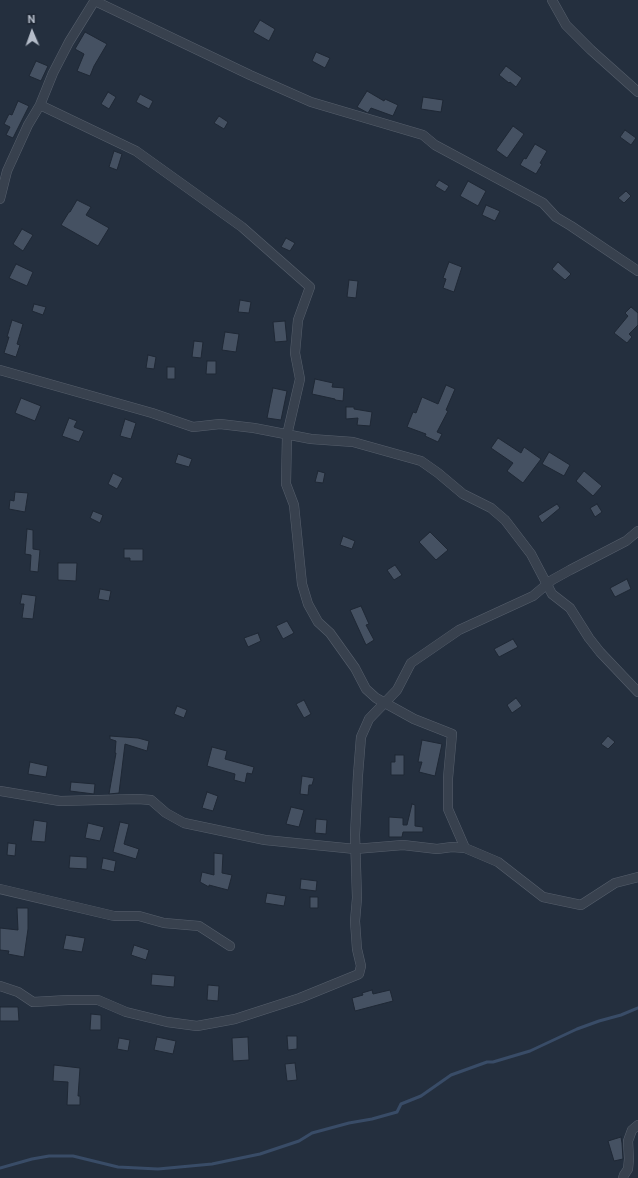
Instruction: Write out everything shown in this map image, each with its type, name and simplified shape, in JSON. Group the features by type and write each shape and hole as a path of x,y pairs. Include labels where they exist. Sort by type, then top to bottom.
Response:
{"street":[{"path":"552,0 566,25 591,50 638,92"},
{"path":"0,199 7,171 28,126 40,105 53,73 69,42 95,1 250,75 311,102 423,135 435,145 543,203 556,217 638,271"},
{"path":"40,105 136,151 242,227 310,287 298,320 295,353 300,379 287,434 286,484 294,505 302,584 308,604 318,622 330,633 355,668 366,689 376,698 414,719 452,734 448,778 448,809 465,848"},
{"path":"0,370 193,426 220,424 254,428 311,439 353,442 421,461 463,494 491,508 506,520 531,554 552,594 570,608 589,638 638,692"},
{"path":"0,986 18,992 33,1002 98,1000 126,1012 167,1022 197,1026 236,1019 300,998 359,974 361,966 357,949 355,921 355,849 361,737 369,719 397,690 411,662 459,630 534,596 552,580 626,541 638,531"},
{"path":"0,791 60,801 152,800 166,813 184,822 266,840 355,849 403,845 437,849 452,847 465,848 498,862 543,897 581,905 615,883 638,877"},
{"path":"0,889 114,916 140,916 164,923 199,926 230,946"},
{"path":"623,1178 628,1169 628,1142 632,1130 638,1125"}],"building":[{"path":"260,20 275,29 269,41 253,32"},
{"path":"85,32 107,44 90,76 77,71 84,54 75,49"},
{"path":"316,52 330,58 325,68 312,61"},
{"path":"36,61 48,66 41,81 29,76"},
{"path":"506,66 522,78 516,87 499,75"},
{"path":"367,91 384,101 385,99 398,105 393,116 371,108 368,113 357,107"},
{"path":"108,92 116,97 109,109 101,104"},
{"path":"140,94 153,101 149,109 136,102"},
{"path":"423,97 443,100 441,112 421,109"},
{"path":"18,101 29,106 13,138 6,135 10,127 4,124 9,114 12,115"},
{"path":"219,116 228,122 224,129 214,123"},
{"path":"513,126 524,134 507,158 496,150"},
{"path":"625,130 636,138 631,145 620,137"},
{"path":"535,144 547,151 536,174 520,165 524,158 526,159"},
{"path":"114,151 122,154 117,170 109,167"},
{"path":"439,180 449,186 445,192 435,186"},
{"path":"468,181 486,191 478,206 460,196"},
{"path":"626,191 631,196 624,203 618,198"},
{"path":"77,200 91,207 86,215 109,228 98,246 61,225"},
{"path":"486,205 500,211 495,221 482,215"},
{"path":"22,229 33,235 23,251 13,244"},
{"path":"286,238 295,243 290,251 281,247"},
{"path":"449,262 462,267 454,292 443,288 446,279 443,278"},
{"path":"558,262 571,274 565,280 552,269"},
{"path":"16,264 33,272 27,286 9,278"},
{"path":"349,280 358,281 356,298 347,297"},
{"path":"240,300 251,302 249,313 238,312"},
{"path":"34,304 46,307 43,315 32,311"},
{"path":"631,307 638,313 638,325 629,334 632,337 627,343 614,333 628,316 625,313"},
{"path":"12,320 23,324 17,344 20,345 16,357 4,353"},
{"path":"285,321 287,341 275,342 273,322"},
{"path":"225,332 239,334 236,352 222,350"},
{"path":"194,341 203,342 201,358 192,357"},
{"path":"148,355 156,357 154,369 146,368"},
{"path":"207,361 216,361 216,374 206,374"},
{"path":"167,367 175,367 175,379 167,379"},
{"path":"315,379 333,383 332,387 344,388 343,401 312,394"},
{"path":"446,385 455,389 446,410 448,411 437,432 442,434 438,442 425,436 426,434 407,427 413,412 416,413 422,397 438,404"},
{"path":"273,388 287,391 281,420 267,418"},
{"path":"21,398 41,406 35,421 15,413"},
{"path":"346,407 354,407 354,409 372,412 370,426 357,425 358,418 346,419"},
{"path":"69,418 77,421 74,427 84,431 79,442 62,436"},
{"path":"125,419 136,423 131,439 120,436"},
{"path":"498,438 521,453 524,447 541,459 523,483 507,471 513,463 491,448"},
{"path":"549,452 570,465 564,476 542,464"},
{"path":"178,454 192,459 189,467 175,463"},
{"path":"318,471 325,473 323,483 315,482"},
{"path":"584,471 602,486 593,496 576,481"},
{"path":"113,473 123,478 117,489 108,484"},
{"path":"15,492 28,493 25,512 9,509 10,500 14,501"},
{"path":"557,504 560,508 542,523 538,516"},
{"path":"597,504 602,512 595,517 590,508"},
{"path":"93,511 103,515 100,523 90,518"},
{"path":"27,529 33,530 33,549 40,550 38,572 30,571 31,555 25,554"},
{"path":"430,532 448,550 436,560 419,542"},
{"path":"343,536 355,541 352,549 340,545"},
{"path":"124,549 143,549 143,561 130,561 130,558 124,558"},
{"path":"58,563 77,563 76,581 58,580"},
{"path":"395,565 402,575 394,580 387,570"},
{"path":"627,579 631,589 615,597 610,588"},
{"path":"100,589 111,591 109,601 98,599"},
{"path":"22,594 36,596 33,619 22,618 24,604 20,604"},
{"path":"361,606 369,624 366,625 374,640 366,645 350,610"},
{"path":"287,621 294,633 283,639 276,626"},
{"path":"258,633 261,641 248,647 244,638"},
{"path":"513,639 518,647 499,657 494,649"},
{"path":"516,698 522,706 512,713 507,705"},
{"path":"304,700 311,714 304,718 296,704"},
{"path":"177,706 187,710 184,718 174,714"},
{"path":"110,736 138,738 149,741 147,751 125,744 119,793 109,794 116,753 116,741 110,739"},
{"path":"608,736 615,742 608,749 601,744"},
{"path":"422,740 442,744 435,776 419,772 422,762 418,762"},
{"path":"212,747 227,751 225,759 254,767 252,774 247,773 245,783 234,780 235,774 207,766"},
{"path":"395,755 404,755 404,775 391,775 391,762 395,762"},
{"path":"30,762 48,766 46,777 28,774"},
{"path":"302,776 314,778 312,785 309,785 308,795 300,794"},
{"path":"71,782 95,784 94,794 70,791"},
{"path":"207,792 218,796 213,811 202,808"},
{"path":"412,804 415,805 415,826 423,827 423,832 403,832 402,837 389,837 389,817 403,818 403,825 407,825"},
{"path":"291,807 304,810 299,827 286,824"},
{"path":"316,819 327,820 326,834 315,833"},
{"path":"34,820 47,822 45,842 31,841"},
{"path":"120,822 129,824 124,844 139,849 136,859 113,852"},
{"path":"88,823 104,827 100,841 85,838"},
{"path":"8,843 16,844 15,856 7,855"},
{"path":"214,853 223,854 222,873 232,875 228,890 209,885 209,887 200,882 202,872 214,875"},
{"path":"70,856 87,857 87,869 69,868"},
{"path":"103,858 116,861 114,872 101,869"},
{"path":"301,879 317,881 316,891 300,889"},
{"path":"267,893 286,896 284,906 265,903"},
{"path":"310,897 318,897 318,908 310,908"},
{"path":"17,908 28,908 28,929 24,957 8,954 9,951 0,950 0,928 18,930"},
{"path":"66,935 85,938 82,952 63,949"},
{"path":"134,945 149,950 146,960 131,955"},
{"path":"152,974 175,976 174,987 151,985"},
{"path":"208,985 219,986 218,1001 207,1000"},
{"path":"372,990 373,994 390,990 393,1001 355,1011 352,998 363,995 362,993"},
{"path":"0,1007 18,1007 19,1021 0,1021"},
{"path":"91,1014 101,1015 101,1030 90,1030"},
{"path":"287,1036 297,1036 297,1049 288,1050"},
{"path":"157,1037 176,1041 173,1054 154,1050"},
{"path":"248,1037 249,1060 233,1061 232,1038"},
{"path":"119,1038 130,1040 128,1051 117,1049"},
{"path":"295,1063 297,1080 287,1081 285,1064"},
{"path":"54,1065 80,1068 78,1096 80,1096 80,1105 67,1105 68,1082 53,1081"},
{"path":"621,1137 623,1159 614,1161 608,1141"}],"waterway":[{"path":"0,1168 49,1156 73,1156 118,1167 158,1169 212,1164 260,1154 299,1141 312,1133 397,1112 401,1104 421,1096 451,1075 487,1062 493,1062 530,1051 577,1029 638,1008"}]}
